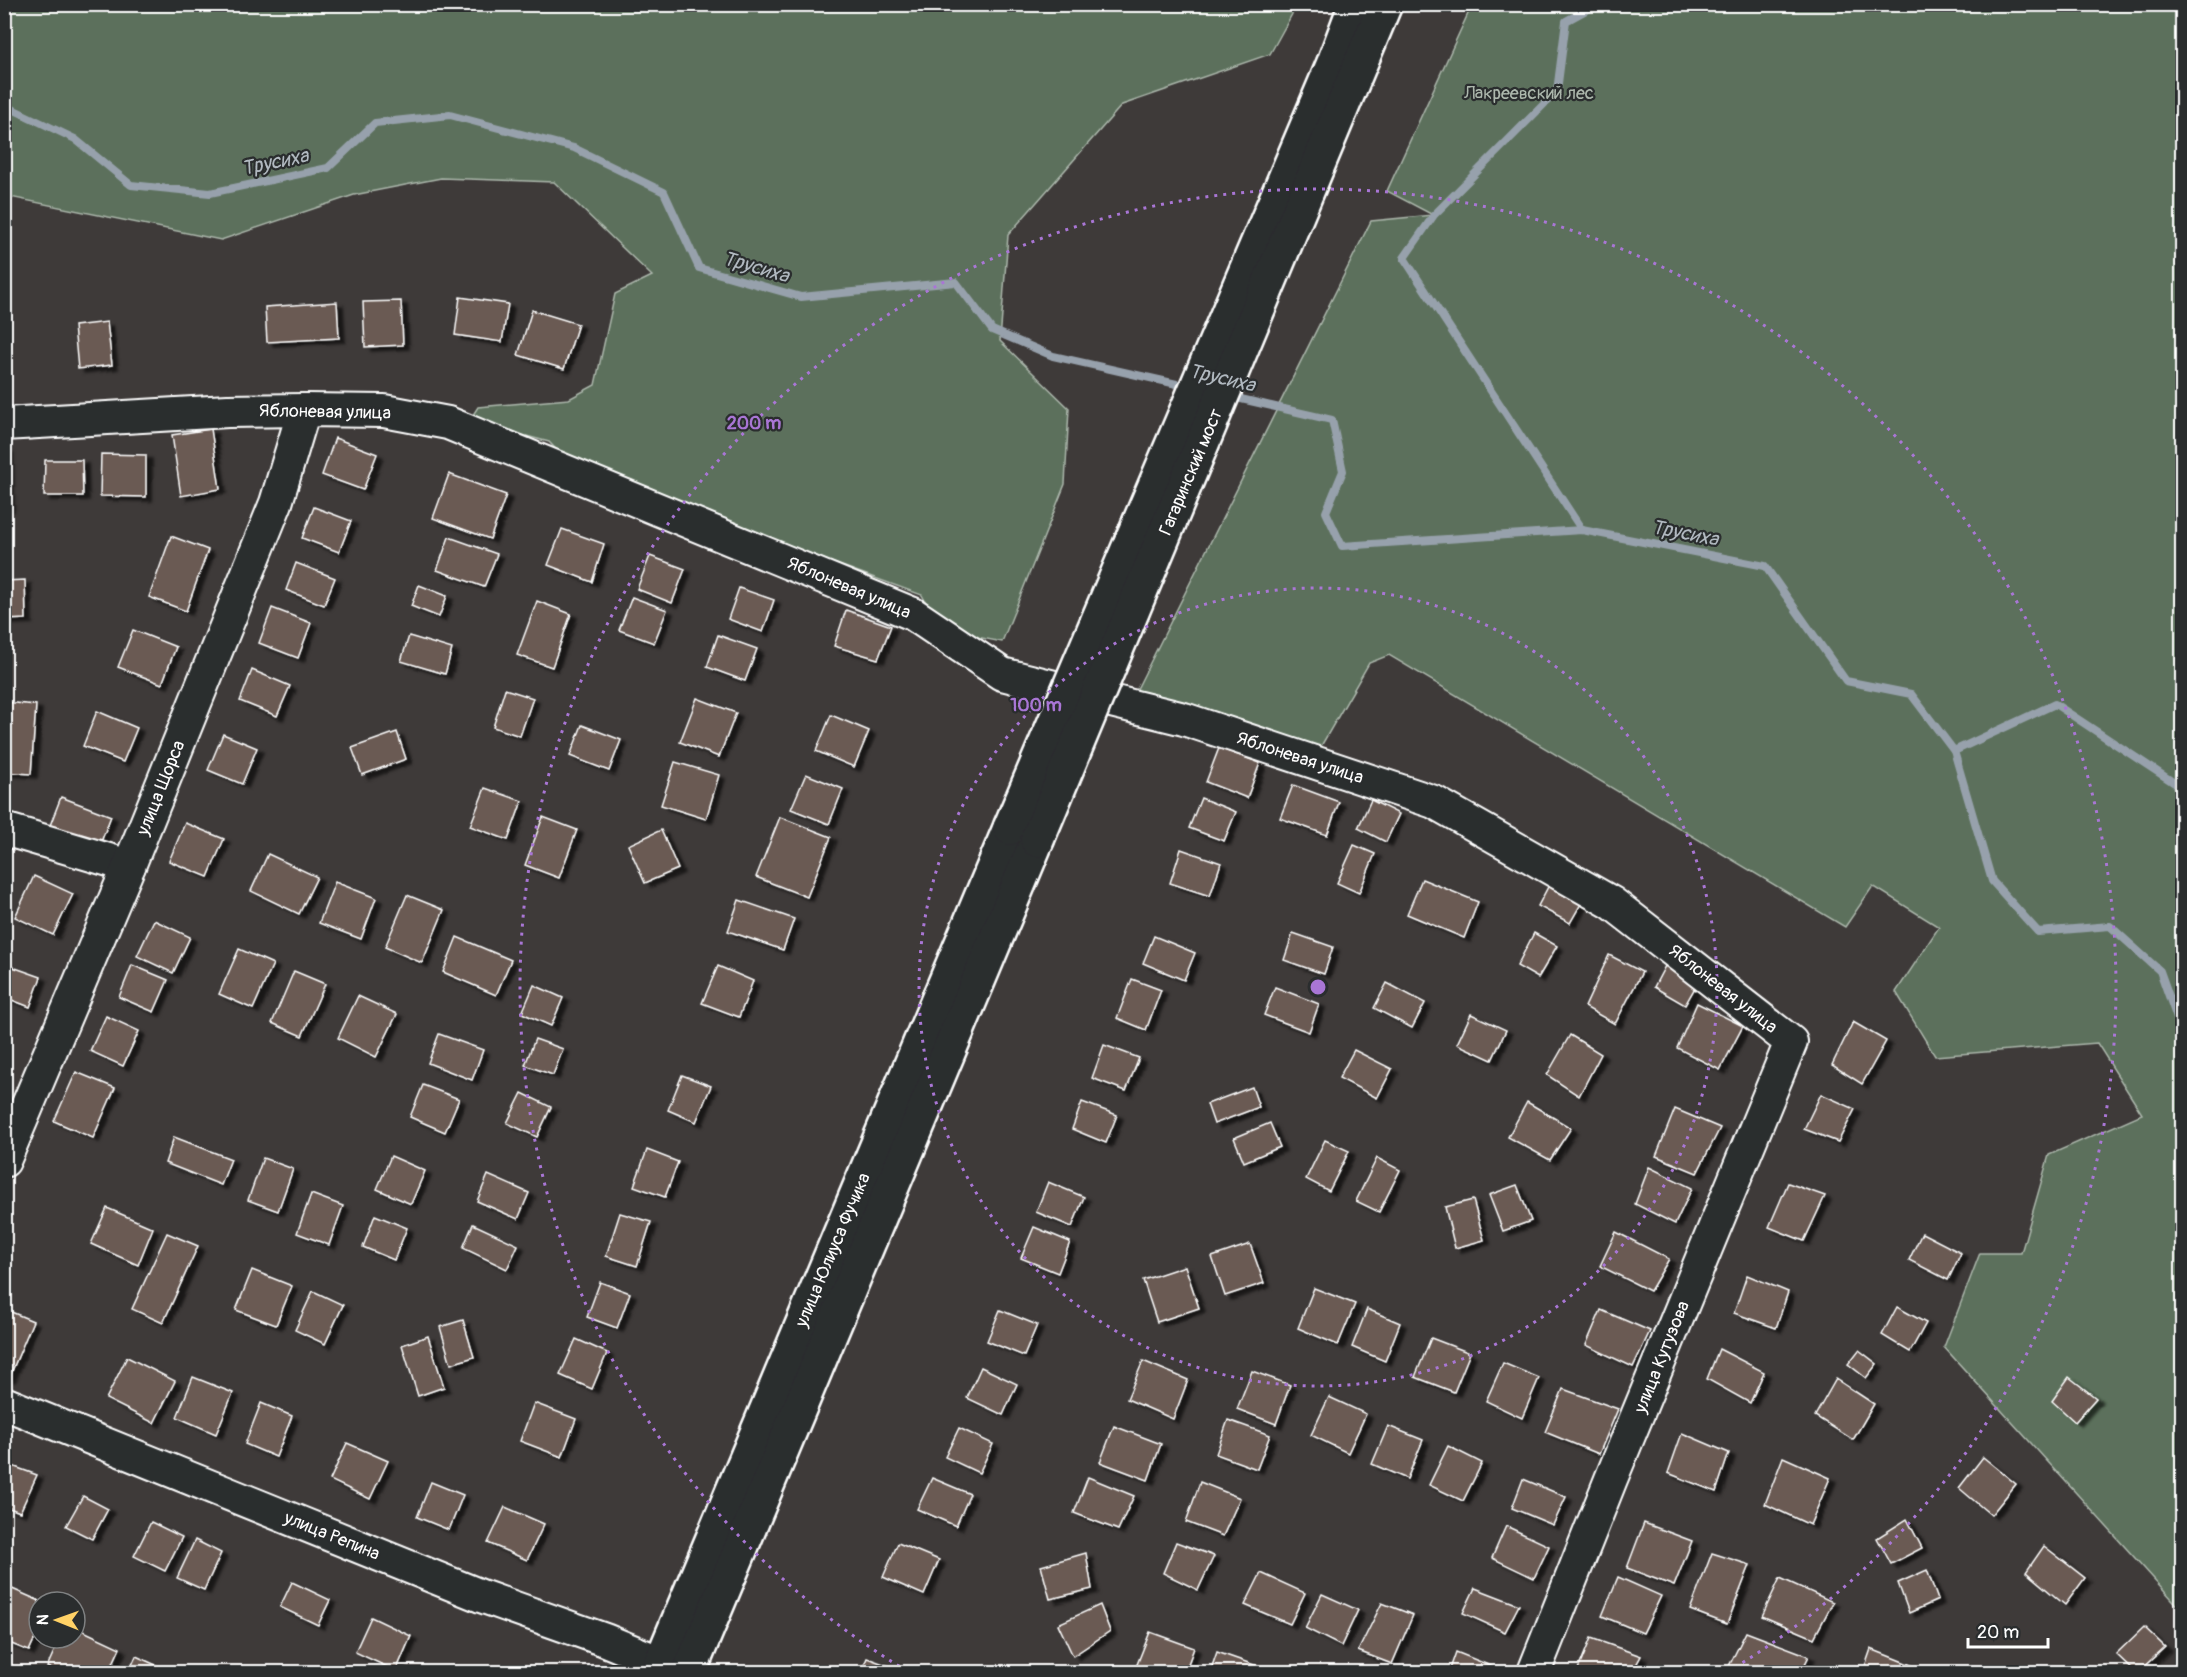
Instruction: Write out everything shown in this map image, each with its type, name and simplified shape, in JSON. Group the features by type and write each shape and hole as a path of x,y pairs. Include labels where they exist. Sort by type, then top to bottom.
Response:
{"main road":[{"name":"Гагаринский мост","path":"1024,834 1356,4"},
{"name":"Гагаринский мост","path":"1024,834 1385,4"},
{"name":"улица Юлиуса Фучика","path":"677,1671 1024,834"}],"street":[{"name":"Яблоневая улица","path":"4,424 228,411 304,410 384,411 448,423 913,614 1002,674 1184,720 1434,802 1612,903 1791,1042"},
{"name":"улица Щорса","path":"4,1161 129,866 276,503 304,410"},
{"path":"4,829 129,866"},
{"name":"улица Кутузова","path":"1534,1672 1791,1042"},
{"name":"улица Репина","path":"4,1403 481,1596 605,1640 677,1671"}],"green space":[{"path":"4,5 1297,5 1270,54 1122,105 1008,235 1000,341 1069,408 1065,484 1002,642 941,630 922,595 575,469 549,442 469,421 478,407 569,399 595,385 615,294 652,276 554,182 441,178 354,195 221,240 5,196"},
{"name":"Лакреевский лес","path":"1472,5 2182,5 2182,1610 1944,1347 1980,1253 2021,1253 2049,1155 2142,1114 2097,1043 1935,1056 1896,992 1939,927 1873,886 1845,927 1389,655 1369,663 1317,753 1131,701 1371,221 1433,215 1387,191"}],"building":[{"path":"460,297 508,304 502,342 455,335"},
{"path":"401,301 403,345 365,347 363,302"},
{"path":"337,302 339,338 267,342 265,307"},
{"path":"532,310 578,324 564,369 518,355"},
{"path":"107,322 112,365 78,369 74,326"},
{"path":"211,429 220,489 181,496 172,435"},
{"path":"335,438 377,454 363,490 322,475"},
{"path":"4,449 7,449 8,507 4,507"},
{"path":"101,454 146,455 146,497 100,496"},
{"path":"45,460 82,460 83,496 44,496"},
{"path":"449,474 506,495 490,539 433,518"},
{"path":"314,507 351,521 339,552 302,538"},
{"path":"562,529 604,544 592,582 548,565"},
{"path":"171,536 208,550 186,611 149,597"},
{"path":"449,537 497,554 484,587 437,570"},
{"path":"650,556 685,569 672,603 637,589"},
{"path":"296,563 335,578 324,605 286,590"},
{"path":"25,580 26,619 4,620 4,581"},
{"path":"419,585 447,596 439,617 411,606"},
{"path":"739,588 774,600 763,632 728,619"},
{"path":"632,597 667,610 654,643 619,630"},
{"path":"537,601 571,614 552,667 517,655"},
{"path":"272,608 311,623 298,658 259,643"},
{"path":"846,610 891,626 878,659 834,646"},
{"path":"133,630 176,647 162,684 118,667"},
{"path":"718,635 757,649 745,681 707,667"},
{"path":"409,636 452,649 445,674 401,661"},
{"path":"252,670 290,686 277,716 240,701"},
{"path":"505,689 533,698 520,736 493,727"},
{"path":"697,698 736,713 719,757 680,742"},
{"path":"4,702 36,705 31,774 4,772"},
{"path":"97,711 137,728 123,762 83,746"},
{"path":"831,715 869,731 854,767 816,751"},
{"path":"582,725 621,740 609,771 570,756"},
{"path":"397,732 406,759 362,775 352,748"},
{"path":"223,734 257,748 242,784 208,770"},
{"path":"1219,748 1260,763 1247,798 1206,782"},
{"path":"675,762 719,775 706,819 661,805"},
{"path":"806,774 843,789 829,824 791,809"},
{"path":"1293,785 1339,802 1327,835 1280,818"},
{"path":"485,788 522,801 508,840 470,826"},
{"path":"61,797 111,816 99,847 49,828"},
{"path":"1201,798 1236,812 1224,841 1189,828"},
{"path":"1371,800 1399,814 1386,842 1358,828"},
{"path":"543,817 577,830 559,878 525,865"},
{"path":"780,817 831,837 807,897 756,877"},
{"path":"185,823 224,839 208,877 169,861"},
{"path":"661,830 678,869 645,883 628,845"},
{"path":"1354,845 1375,854 1359,893 1337,883"},
{"path":"1181,849 1221,863 1210,896 1170,883"},
{"path":"268,854 317,877 299,914 251,891"},
{"path":"34,876 73,894 53,935 15,917"},
{"path":"1422,879 1478,902 1464,938 1407,914"},
{"path":"335,882 376,898 361,939 319,923"},
{"path":"1549,885 1582,902 1570,923 1538,906"},
{"path":"407,895 444,910 422,963 385,947"},
{"path":"739,900 794,919 783,950 728,931"},
{"path":"154,920 190,937 173,973 137,956"},
{"path":"1293,933 1333,947 1324,974 1284,960"},
{"path":"1534,933 1557,946 1538,978 1517,966"},
{"path":"1154,936 1195,953 1184,980 1143,963"},
{"path":"457,937 511,960 496,995 443,972"},
{"path":"239,949 273,964 253,1009 219,994"},
{"path":"1609,955 1642,972 1615,1024 1585,1007"},
{"path":"4,964 41,977 30,1007 4,997"},
{"path":"132,965 168,980 154,1012 119,997"},
{"path":"718,966 753,981 739,1017 702,1003"},
{"path":"1665,966 1697,984 1685,1005 1654,987"},
{"path":"294,971 325,984 302,1036 272,1023"},
{"path":"1132,979 1161,990 1146,1030 1117,1018"},
{"path":"1387,983 1425,1003 1412,1028 1374,1008"},
{"path":"534,985 563,998 551,1026 522,1013"},
{"path":"1275,987 1319,1004 1309,1032 1264,1015"},
{"path":"358,996 397,1014 376,1057 338,1038"},
{"path":"1697,1003 1743,1026 1720,1070 1677,1048"},
{"path":"1471,1014 1506,1030 1492,1060 1457,1044"},
{"path":"106,1016 139,1031 123,1066 90,1051"},
{"path":"1853,1022 1886,1041 1862,1084 1832,1065"},
{"path":"439,1034 483,1050 472,1080 428,1063"},
{"path":"1570,1035 1601,1054 1579,1096 1547,1075"},
{"path":"535,1039 563,1049 553,1075 525,1065"},
{"path":"1104,1045 1139,1058 1126,1091 1092,1078"},
{"path":"1354,1050 1392,1069 1377,1098 1339,1078"},
{"path":"76,1072 115,1088 93,1138 54,1121"},
{"path":"682,1075 711,1086 696,1122 668,1110"},
{"path":"423,1085 459,1099 445,1132 410,1117"},
{"path":"1252,1087 1259,1107 1214,1124 1207,1104"},
{"path":"522,1093 551,1107 537,1137 507,1123"},
{"path":"1821,1094 1855,1109 1838,1142 1804,1129"},
{"path":"1082,1102 1117,1115 1106,1143 1072,1129"},
{"path":"1527,1102 1571,1128 1550,1160 1508,1137"},
{"path":"1675,1109 1720,1128 1697,1173 1656,1156"},
{"path":"1270,1123 1280,1147 1244,1162 1234,1138"},
{"path":"174,1137 231,1159 221,1185 165,1163"},
{"path":"1325,1140 1349,1151 1329,1191 1306,1179"},
{"path":"647,1150 678,1162 665,1197 634,1186"},
{"path":"391,1156 425,1171 411,1204 377,1189"},
{"path":"263,1158 293,1169 278,1211 248,1200"},
{"path":"1377,1158 1400,1170 1379,1212 1356,1201"},
{"path":"1649,1167 1692,1188 1675,1224 1635,1204"},
{"path":"488,1175 529,1193 518,1219 477,1201"},
{"path":"1048,1182 1084,1197 1072,1227 1036,1212"},
{"path":"1788,1183 1825,1196 1804,1241 1769,1227"},
{"path":"1517,1185 1531,1221 1503,1231 1489,1195"},
{"path":"311,1194 343,1206 329,1245 297,1233"},
{"path":"1473,1200 1484,1240 1455,1248 1445,1207"},
{"path":"107,1208 153,1228 138,1265 91,1244"},
{"path":"620,1213 651,1222 637,1266 606,1256"},
{"path":"375,1215 407,1228 394,1260 363,1247"},
{"path":"473,1224 518,1245 507,1269 463,1248"},
{"path":"1034,1227 1070,1242 1058,1273 1021,1258"},
{"path":"1616,1232 1669,1259 1650,1291 1600,1266"},
{"path":"167,1233 198,1246 163,1323 132,1309"},
{"path":"1922,1233 1961,1253 1948,1280 1909,1260"},
{"path":"1250,1244 1264,1283 1225,1296 1212,1257"},
{"path":"1185,1266 1199,1308 1157,1322 1143,1280"},
{"path":"252,1270 292,1286 276,1325 236,1310"},
{"path":"1747,1275 1788,1292 1776,1328 1734,1313"},
{"path":"600,1282 630,1293 617,1328 587,1317"},
{"path":"1314,1288 1355,1304 1338,1345 1298,1328"},
{"path":"313,1291 343,1305 325,1344 295,1330"},
{"path":"1897,1307 1926,1323 1910,1352 1882,1335"},
{"path":"4,1309 33,1321 9,1378 4,1376"},
{"path":"1367,1309 1400,1323 1385,1361 1352,1347"},
{"path":"1000,1310 1037,1325 1024,1356 987,1341"},
{"path":"1601,1310 1650,1331 1633,1367 1586,1345"},
{"path":"463,1320 474,1357 451,1364 440,1327"},
{"path":"428,1336 444,1387 418,1396 402,1345"},
{"path":"1431,1338 1470,1353 1454,1392 1415,1377"},
{"path":"576,1339 607,1353 592,1389 560,1375"},
{"path":"1719,1349 1764,1372 1750,1403 1707,1379"},
{"path":"1859,1350 1877,1364 1866,1378 1848,1364"},
{"path":"127,1357 175,1381 154,1423 106,1399"},
{"path":"1143,1361 1188,1380 1173,1419 1127,1399"},
{"path":"1503,1363 1539,1378 1522,1418 1486,1401"},
{"path":"981,1367 1017,1384 1003,1415 967,1398"},
{"path":"1252,1371 1290,1385 1276,1424 1237,1409"},
{"path":"193,1377 233,1393 216,1434 177,1417"},
{"path":"2069,1377 2096,1398 2075,1422 2052,1401"},
{"path":"1836,1379 1874,1404 1853,1440 1815,1416"},
{"path":"1563,1389 1618,1409 1599,1454 1545,1432"},
{"path":"1329,1397 1366,1414 1348,1453 1311,1435"},
{"path":"261,1403 292,1416 276,1457 245,1444"},
{"path":"534,1403 576,1419 562,1457 520,1441"},
{"path":"1228,1420 1270,1435 1257,1469 1216,1454"},
{"path":"1114,1426 1161,1444 1148,1480 1100,1462"},
{"path":"1388,1426 1423,1440 1407,1479 1372,1464"},
{"path":"959,1428 993,1444 979,1473 945,1457"},
{"path":"1682,1433 1729,1453 1716,1492 1668,1473"},
{"path":"347,1443 388,1461 370,1499 330,1480"},
{"path":"1448,1446 1482,1463 1463,1501 1429,1485"},
{"path":"1783,1457 1830,1478 1810,1525 1765,1504"},
{"path":"1983,1457 2016,1484 1991,1515 1959,1488"},
{"path":"4,1463 37,1475 20,1512 4,1506"},
{"path":"1088,1477 1134,1496 1118,1530 1074,1513"},
{"path":"932,1478 970,1494 956,1526 917,1509"},
{"path":"1523,1479 1566,1497 1553,1525 1512,1508"},
{"path":"431,1482 463,1495 449,1530 417,1517"},
{"path":"1200,1482 1240,1498 1223,1536 1186,1522"},
{"path":"83,1496 108,1509 92,1539 66,1526"},
{"path":"505,1507 544,1524 527,1560 488,1543"},
{"path":"1907,1519 1922,1548 1891,1564 1877,1538"},
{"path":"151,1522 182,1537 165,1571 134,1556"},
{"path":"1644,1523 1692,1541 1674,1586 1627,1568"},
{"path":"1506,1526 1549,1546 1534,1578 1492,1558"},
{"path":"195,1540 221,1553 204,1590 177,1578"},
{"path":"1176,1542 1214,1556 1198,1590 1163,1573"},
{"path":"898,1543 939,1560 924,1595 883,1577"},
{"path":"2044,1546 2085,1578 2065,1605 2026,1572"},
{"path":"1086,1553 1092,1589 1050,1599 1041,1566"},
{"path":"1712,1553 1750,1565 1727,1624 1690,1610"},
{"path":"1927,1570 1938,1600 1909,1613 1898,1583"},
{"path":"1261,1573 1305,1593 1290,1624 1245,1605"},
{"path":"1618,1577 1661,1596 1643,1633 1602,1616"},
{"path":"1780,1578 1833,1602 1814,1638 1762,1616"},
{"path":"292,1582 330,1600 318,1625 280,1607"},
{"path":"10,1588 27,1595 27,1650 29,1651 4,1641 4,1600"},
{"path":"1475,1588 1519,1605 1505,1632 1463,1613"},
{"path":"1322,1594 1358,1610 1341,1646 1305,1628"},
{"path":"1382,1603 1413,1615 1392,1664 1358,1651"},
{"path":"1100,1605 1110,1631 1073,1656 1058,1624"},
{"path":"371,1617 411,1636 396,1671 355,1652"},
{"path":"2144,1627 2165,1647 2138,1672 2135,1672 2116,1654"},
{"path":"1150,1632 1194,1648 1185,1672 1134,1672"},
{"path":"1746,1632 1809,1656 1801,1672 1726,1672"},
{"path":"87,1633 120,1648 109,1672 59,1672 47,1667 55,1650 87,1650"},
{"path":"1591,1638 1641,1656 1632,1672 1577,1672"},
{"path":"1871,1649 1916,1667 1914,1672 1863,1672"},
{"path":"1217,1652 1260,1667 1258,1672 1210,1672"},
{"path":"1456,1652 1496,1668 1493,1672 1449,1672"},
{"path":"136,1656 171,1672 129,1672"},
{"path":"867,1658 906,1672 861,1672"}],"waterway":[{"path":"1582,530 1404,258 1434,215 1557,91 1566,21 1597,4"},
{"name":"Трусиха","path":"4,105 75,139 131,185 210,193 328,168 375,123 450,115 574,148 664,192 699,268 801,297 956,282 992,330 1053,356 1190,387"},
{"name":"Трусиха","path":"1228,396 1332,420 1343,471 1326,512 1342,546 1582,530 1765,566 1846,681 1911,694 1954,751 1992,881 2038,932 2110,926 2160,971 2182,1028"},
{"path":"1954,751 2055,704 2182,788"}]}
